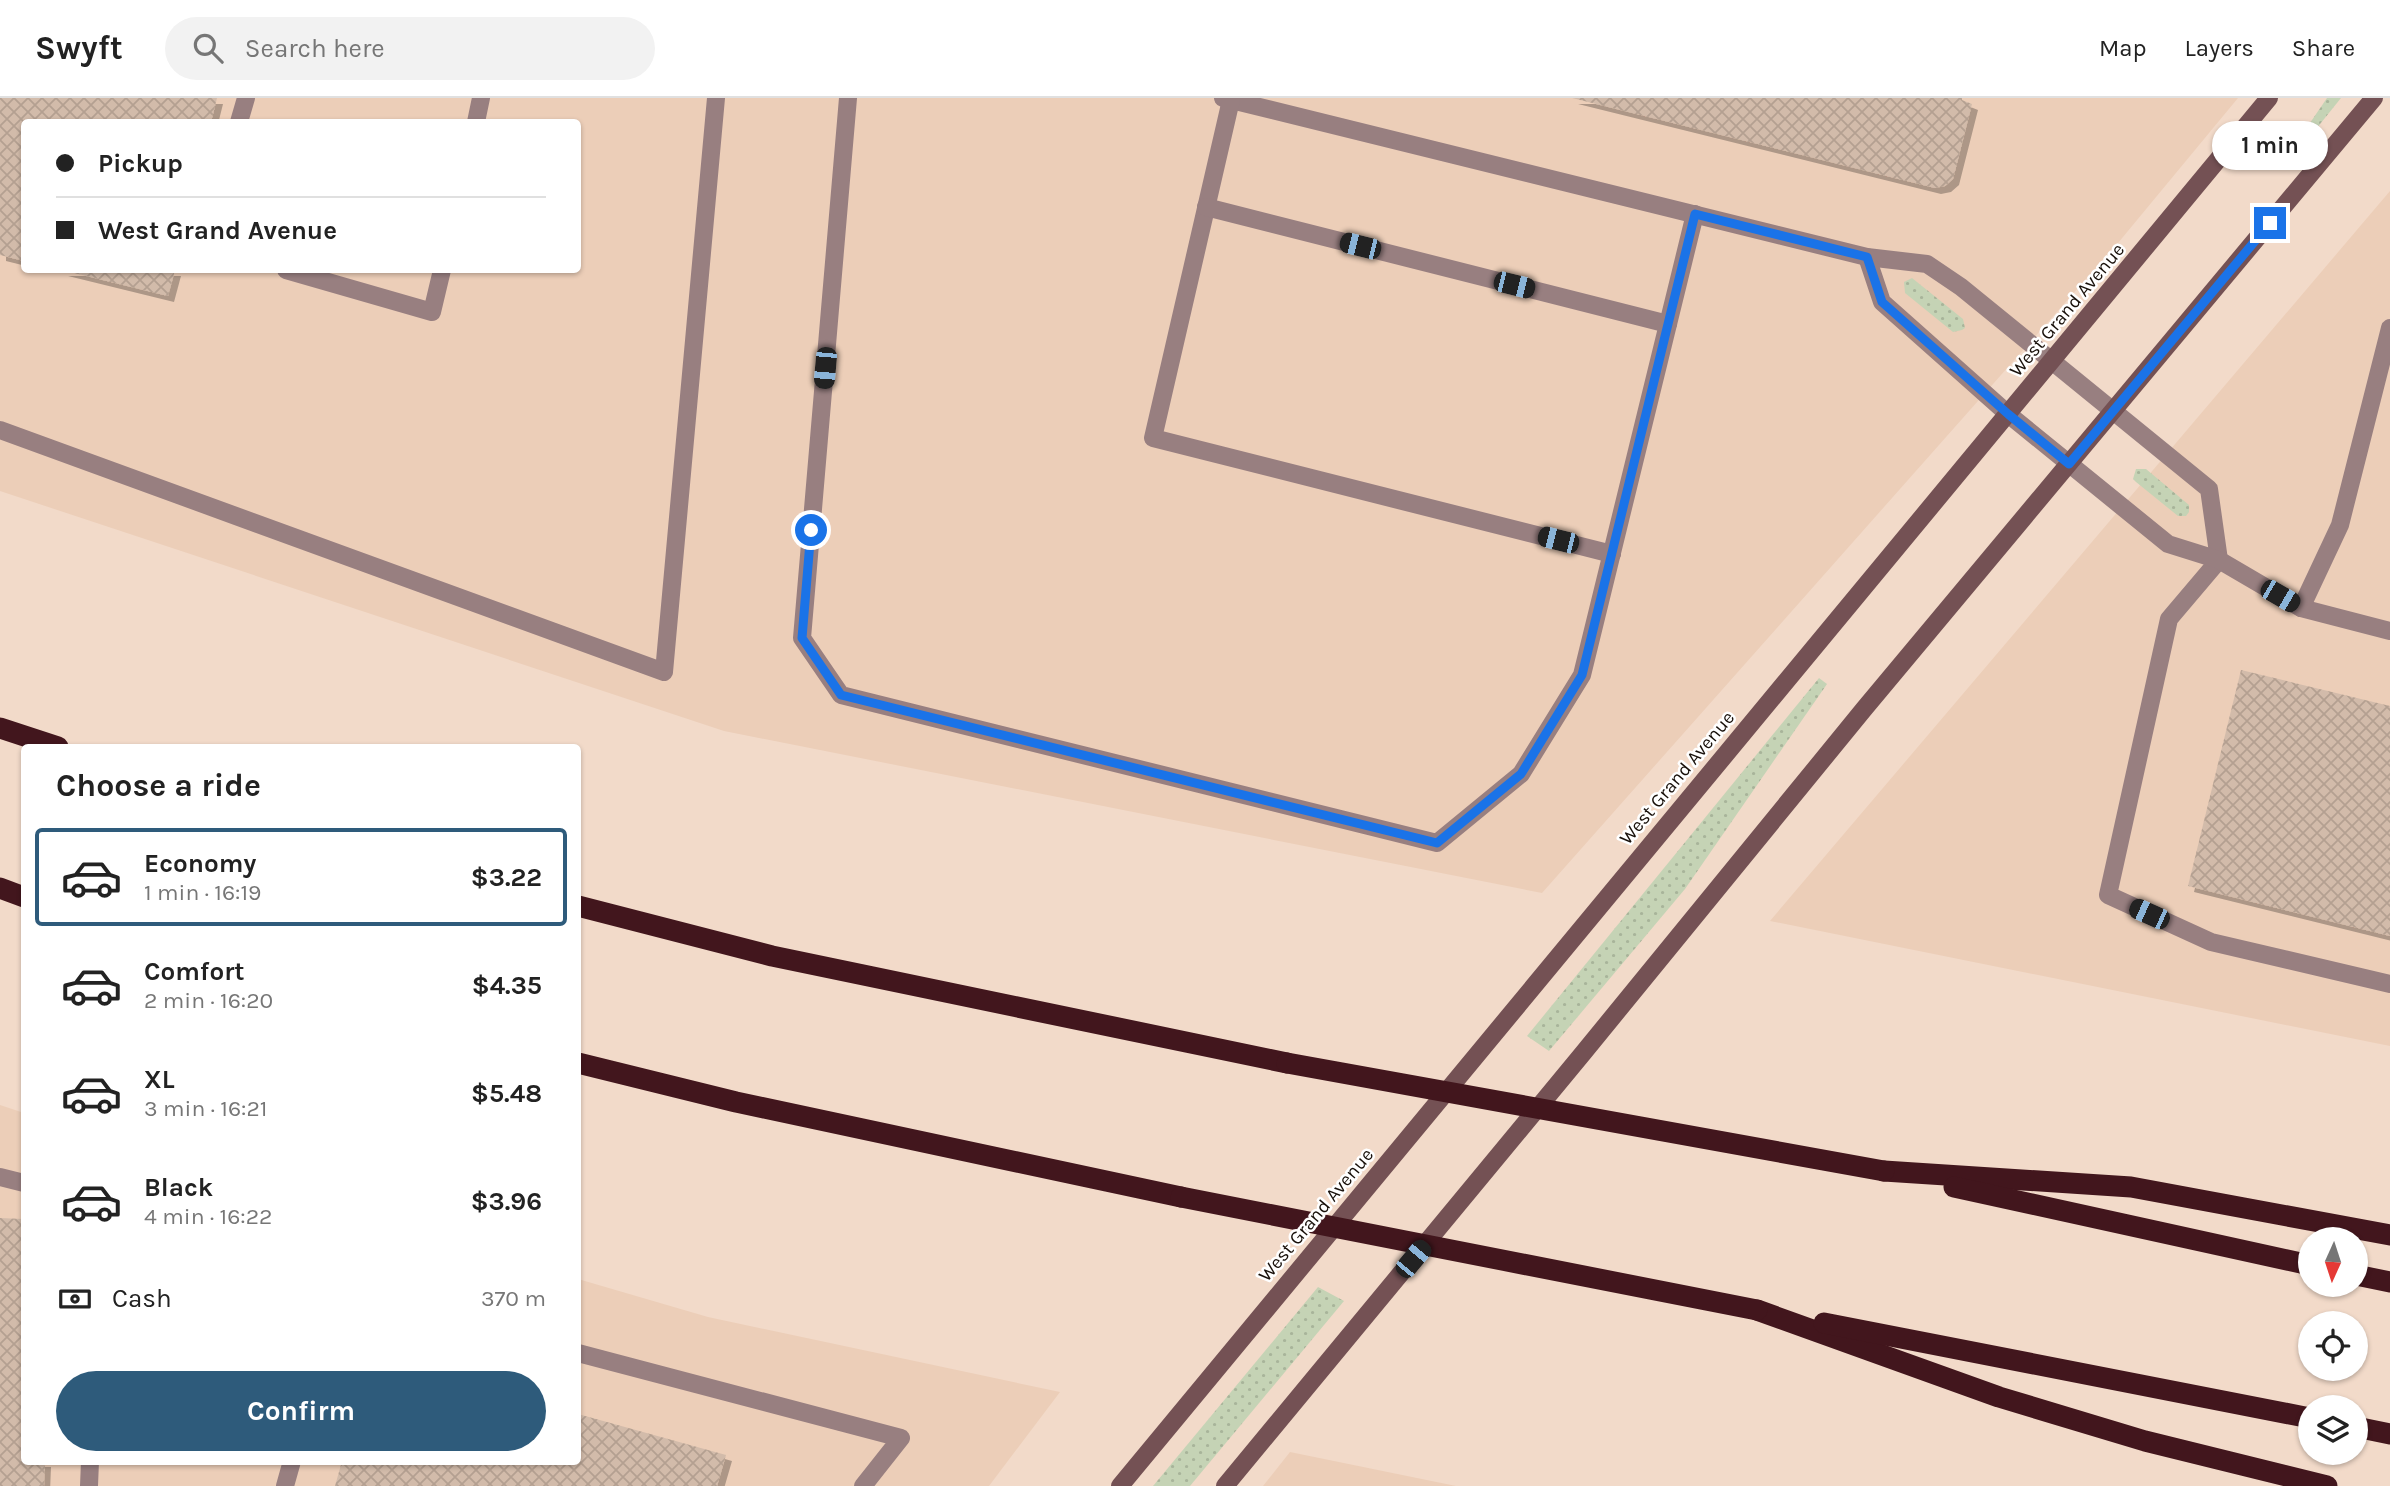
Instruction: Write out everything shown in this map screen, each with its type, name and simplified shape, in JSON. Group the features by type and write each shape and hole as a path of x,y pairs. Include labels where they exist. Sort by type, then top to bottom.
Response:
{"highway":[{"path":"0,728 49,744"},
{"path":"0,888 21,896"},
{"path":"581,907 772,956 1287,1063 1884,1171 2298,1262"},
{"path":"581,1064 736,1102 1181,1197 2298,1416"},
{"path":"1884,1171 2130,1188 2390,1235"},
{"path":"2368,1277 2390,1282"},
{"path":"1757,1310 1999,1397 2145,1441 2327,1486"},
{"path":"2368,1429 2390,1434"}],"main road":[{"name":"West Grand Avenue","path":"1120,1486 2269,98"},
{"path":"1225,1486 1864,709 2374,98"}],"lane":[{"path":"240,119 246,98"},
{"path":"477,119 481,98"},
{"path":"0,430 664,672 716,98"},
{"path":"848,98 802,638 841,695 1437,843 1521,774 1582,675 1695,214"},
{"path":"1612,554 1153,438 1206,207 1227,99 1867,257 1927,264 1961,287 2209,489 2219,561 2169,619 2108,895 2211,942 2390,984"},
{"path":"1206,207 1668,324"},
{"path":"1867,257 1882,302 2008,414 2168,544 2219,561 2301,608 2390,631"},
{"path":"296,273 432,312 441,273"},
{"path":"2301,608 2340,525 2390,328"},
{"path":"0,1177 21,1182"},
{"path":"581,1354 901,1437 863,1486"},
{"path":"89,1486 90,1465"},
{"path":"285,1486 291,1465"}],"shaded area":[{"path":"0,98 2238,98 2118,243 1542,893 724,731 0,491"},
{"path":"2390,191 2390,1046 1770,921"},
{"path":"0,1105 21,1112 21,1465 581,1465 581,1280 708,1317 1060,1392 989,1486 0,1486"},
{"path":"1290,1452 1456,1486 1263,1486"}],"green space":[{"path":"2327,98 2341,98 2304,144 2297,142"},
{"path":"1912,278 1963,319 1965,328 1953,332 1905,293 1904,282"},
{"path":"2136,469 2146,469 2189,505 2186,516 2178,516 2136,482 2133,479"},
{"path":"1819,678 1827,684 1685,889 1549,1051 1527,1036"},
{"path":"1318,1287 1344,1301 1190,1486 1153,1486"}],"building":[{"path":"0,98 217,98 212,119 21,119 21,260 0,255"},
{"path":"1572,98 1962,98 1972,104 1953,179 1945,186 1935,188"},
{"path":"74,273 174,273 168,296"},
{"path":"2241,670 2390,706 2390,936 2188,886"},
{"path":"0,1218 21,1219 21,1465 45,1465 44,1486 0,1486"},
{"path":"581,1415 726,1455 717,1486 335,1486 341,1465 581,1465"}],"route":[{"path":"811,530 802,638 841,695 1437,843 1521,774 1582,675 1695,214 1867,257 1882,302 2008,414 2069,464 2270,223"}]}
